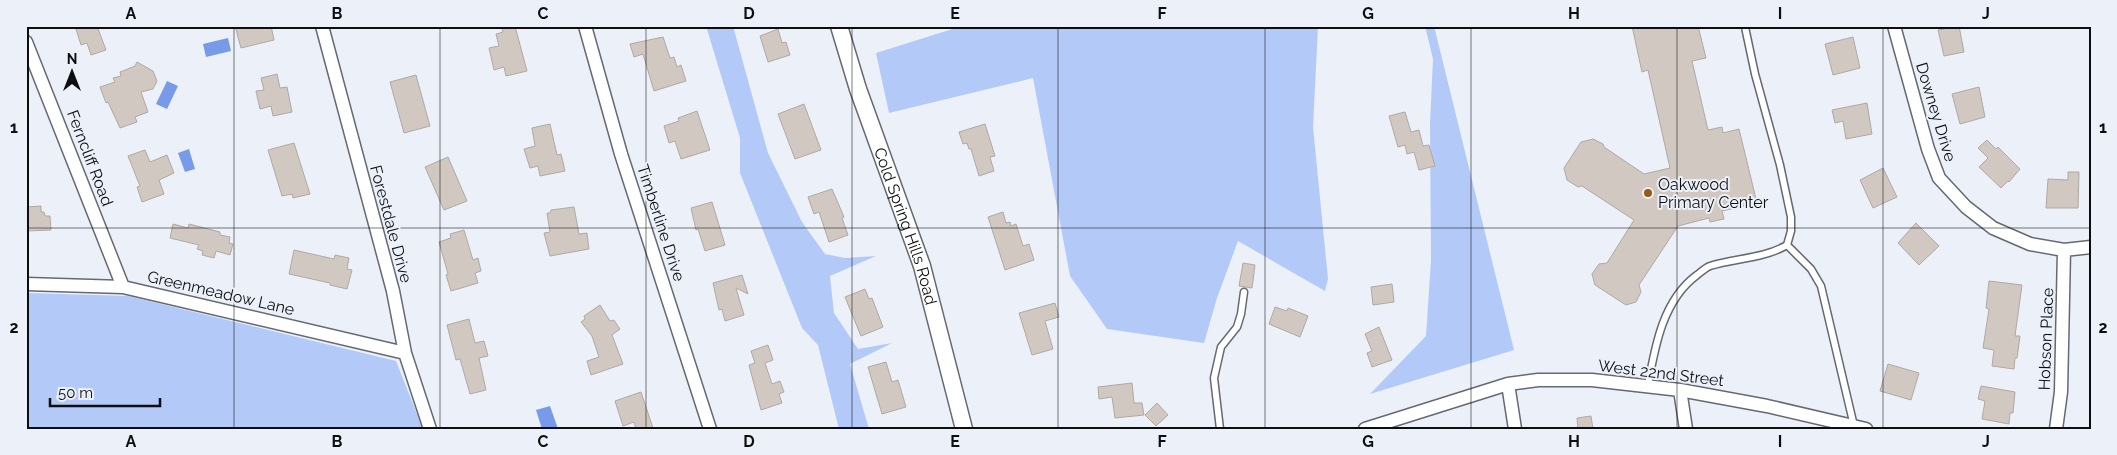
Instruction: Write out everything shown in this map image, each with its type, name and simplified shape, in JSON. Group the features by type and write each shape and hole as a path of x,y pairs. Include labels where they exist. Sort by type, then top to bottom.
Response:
{"street":[{"name":"Forestdale Drive","path":"322,26 393,291 405,353 430,429"},
{"name":"Timberline Drive","path":"585,26 621,154 710,429"},
{"name":"Cold Spring Hills Road","path":"839,26 858,89 922,266 957,408 964,429"},
{"name":"Downey Drive","path":"1894,26 1928,149 1939,178 1966,207 1993,228 2030,244 2064,250 2091,247"},
{"name":"Ferncliff Road","path":"26,42 123,287"},
{"name":"Hobson Place","path":"2056,429 2061,392 2064,250"},
{"name":"Greenmeadow Lane","path":"26,284 123,287 405,353"},
{"name":"West 22nd Street","path":"1365,429 1508,384 1538,380 1592,380 1648,385 1767,406 1858,428"},
{"path":"1508,384 1515,429"},
{"path":"1680,390 1686,429"}],"lane":[{"path":"1648,385 1654,353 1665,317 1690,280 1708,267 1775,252 1787,245 1792,231 1791,217 1780,165 1755,74 1745,27"},
{"path":"1787,245 1811,269 1821,286 1858,428"},
{"path":"1220,429 1214,378 1221,347 1237,327 1244,292"}],"shaded area":[{"path":"706,26 733,26 768,153 802,222 825,254 845,258 876,256 830,276 834,313 858,349 892,343 850,364 869,429 839,429 818,345 802,328 740,173 740,138"},
{"path":"962,26 1318,26 1313,127 1328,279 1325,291 1238,241 1217,298 1204,343 1107,329 1070,276 1033,78 889,113 876,53"},
{"path":"1425,26 1434,26 1514,350 1370,394 1426,336 1431,260 1430,124 1433,59"},
{"path":"26,293 128,296 396,361 423,429 26,429"}],"water":[{"path":"228,38 231,51 206,57 203,44"},
{"path":"167,81 178,86 167,109 156,104"},
{"path":"189,149 195,169 185,172 178,153"},
{"path":"550,406 558,429 542,429 536,410"}],"building":[{"path":"75,26 97,26 106,50 91,55 87,43 81,45"},
{"path":"235,26 271,26 274,40 241,48"},
{"path":"501,26 515,26 527,71 506,76 504,67 494,70 489,48 499,46 496,34 503,32"},
{"path":"1632,26 1698,26 1706,58 1692,61 1708,130 1722,127 1723,133 1739,129 1757,203 1722,211 1724,219 1710,222 1709,218 1678,226 1639,285 1641,292 1636,302 1626,305 1595,285 1592,274 1599,264 1607,263 1634,220 1582,186 1578,187 1567,180 1564,168 1581,142 1593,139 1603,144 1604,147 1644,174 1670,168 1648,70 1642,72"},
{"path":"1959,26 1964,52 1944,56 1938,30"},
{"path":"778,29 782,43 786,42 790,55 768,62 760,36"},
{"path":"663,37 670,58 674,57 677,67 681,65 686,81 654,91 643,54 634,57 630,44"},
{"path":"1853,37 1860,68 1833,75 1825,44"},
{"path":"137,62 153,71 157,81 153,89 141,92 148,112 135,117 137,122 120,128 108,102 106,103 100,87 115,82 113,78 121,76 120,72 135,66"},
{"path":"277,74 280,88 287,87 292,112 273,116 271,106 260,109 256,91 264,90 261,78"},
{"path":"416,75 430,126 404,133 390,82"},
{"path":"1979,87 1985,117 1960,124 1952,94"},
{"path":"1867,103 1872,134 1846,139 1843,121 1835,123 1832,110"},
{"path":"804,104 821,150 795,159 778,114"},
{"path":"697,111 710,150 681,159 675,141 669,143 664,126 679,121 678,118"},
{"path":"1405,112 1411,132 1419,130 1423,146 1429,145 1435,166 1419,170 1414,152 1407,154 1405,145 1398,147 1389,116"},
{"path":"550,124 557,155 561,154 565,171 540,176 538,166 530,168 524,149 535,146 532,128"},
{"path":"985,124 995,156 990,157 994,171 979,176 971,149 969,149 967,143 963,144 959,132"},
{"path":"1987,140 1996,149 1998,147 2020,169 2001,188 1979,167 1988,158 1978,148"},
{"path":"294,143 310,194 293,198 292,194 282,196 268,150"},
{"path":"145,150 150,162 167,155 174,173 159,180 164,194 142,202 137,187 140,186 128,156"},
{"path":"448,157 467,201 444,210 425,167"},
{"path":"1883,168 1897,197 1873,208 1860,180"},
{"path":"2068,172 2079,172 2078,208 2046,208 2048,179 2068,180"},
{"path":"832,189 844,217 842,218 848,235 829,242 819,212 814,214 808,197"},
{"path":"712,202 725,245 705,251 698,229 696,230 691,208"},
{"path":"41,206 41,212 44,212 45,216 50,216 51,230 26,231 26,207"},
{"path":"574,207 579,234 587,233 589,249 550,256 544,233 550,232 547,213 550,213 551,210"},
{"path":"1003,212 1006,223 1010,222 1011,226 1016,224 1023,246 1029,244 1034,260 1005,270 988,217"},
{"path":"1916,223 1939,246 1919,265 1898,243"},
{"path":"173,224 188,228 189,224 220,232 220,235 230,237 229,243 233,244 230,255 216,251 214,258 202,255 203,251 197,249 199,245 170,238"},
{"path":"464,230 473,260 478,258 481,271 475,273 478,283 451,291 439,242 451,238 450,234"},
{"path":"294,250 334,259 335,255 349,258 347,269 352,270 347,289 330,285 330,283 289,274"},
{"path":"1243,263 1255,265 1252,288 1239,286"},
{"path":"742,275 748,294 736,288 744,315 725,321 722,309 719,310 713,283"},
{"path":"1989,281 2022,285 2015,336 2020,336 2014,369 1992,366 1994,350 1983,348 1989,309 1986,308"},
{"path":"1392,284 1394,302 1373,305 1371,287"},
{"path":"865,289 869,299 872,298 883,327 861,336 845,297"},
{"path":"1055,303 1059,317 1045,321 1053,349 1032,355 1019,313"},
{"path":"600,305 610,321 614,320 620,329 612,335 623,364 591,375 587,361 599,357 592,336 581,322 585,319 584,316"},
{"path":"1275,307 1287,311 1288,308 1308,316 1300,337 1269,324"},
{"path":"469,319 475,343 484,341 488,356 479,358 486,390 470,394 460,359 456,360 447,325"},
{"path":"1379,327 1392,360 1372,367 1367,353 1372,351 1365,334"},
{"path":"768,345 773,360 765,363 772,384 780,381 784,392 779,394 782,403 761,410 749,365 755,363 751,351"},
{"path":"886,362 892,382 898,380 906,407 882,414 868,367"},
{"path":"1888,364 1919,373 1911,400 1880,391"},
{"path":"1132,383 1134,403 1142,403 1144,415 1115,418 1112,397 1099,399 1098,387"},
{"path":"1981,386 2015,392 2013,413 2010,413 2009,424 1982,419 1985,401 1978,399"},
{"path":"641,392 653,429 636,429 634,422 623,426 615,401"},
{"path":"1157,403 1168,415 1156,426 1145,415"},
{"path":"1591,416 1593,429 1578,429 1577,418"}],"place":[{"name":"Oakwood Primary Center","path":"1648,193"}]}
